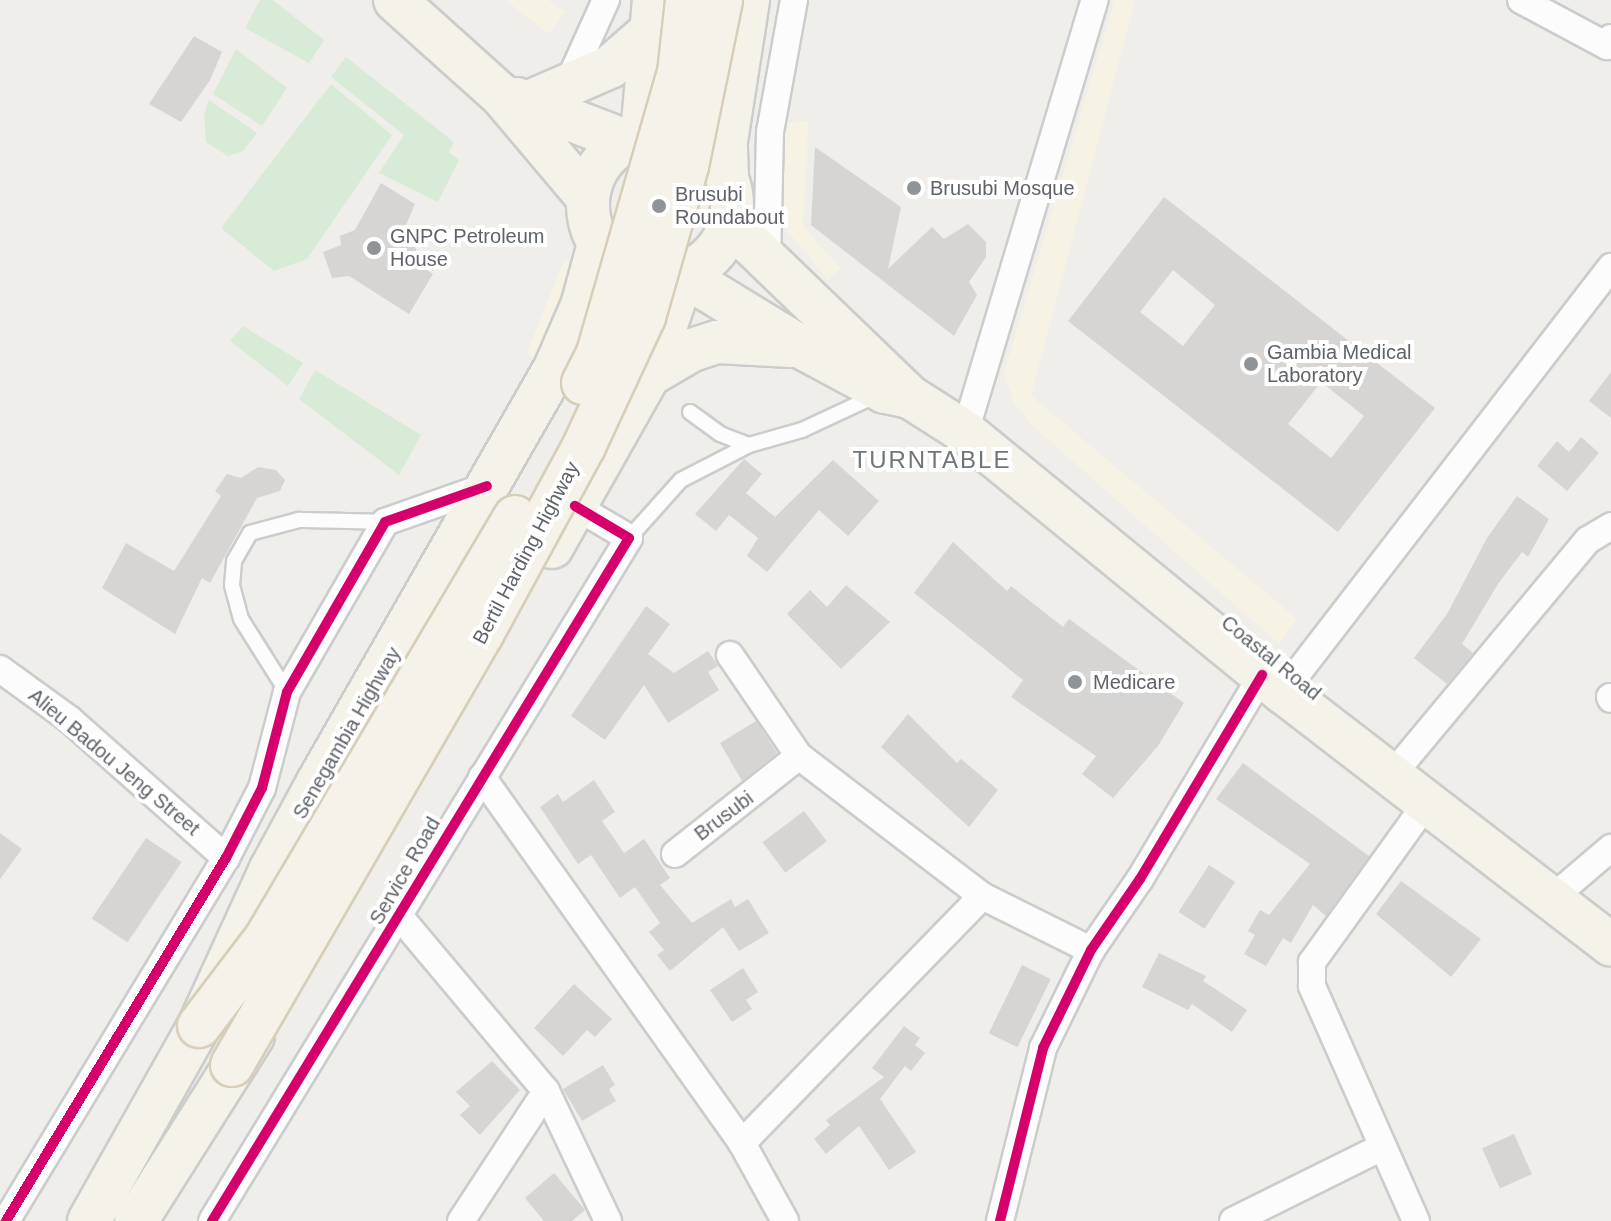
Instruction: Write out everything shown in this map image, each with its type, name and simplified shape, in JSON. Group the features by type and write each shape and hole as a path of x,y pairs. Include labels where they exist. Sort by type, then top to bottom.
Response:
{"main road":[{"path":"395,0 532,96 634,138"},
{"name":"Bertil Harding Highway","path":"199,1026 266,938 523,502 598,353 679,73 687,0"},
{"name":"Bertil Harding Highway","path":"232,1065 482,634 584,446 644,317 687,166 721,0"},
{"path":"532,96 588,198 599,244 615,262 636,274 683,275 704,263 730,224 726,141 748,0"},
{"path":"532,96 610,67 653,15"},
{"path":"634,138 653,15"},
{"path":"588,198 607,155 634,138 673,134 695,142 714,157 727,177"},
{"name":"Coastal Road","path":"730,224 898,395"},
{"name":"Senegambia Highway","path":"89,1221 199,1026 271,869 555,368 582,306 599,244"},
{"path":"136,1221 232,1065 353,899 649,375 683,275"},
{"name":"Coastal Road","path":"683,275 801,347 965,432 1273,683 1611,945"},
{"path":"649,375 692,350 717,342 735,339 801,347"}],"street":[{"path":"532,96 606,0"},
{"path":"767,263 770,132 794,0"},
{"path":"965,432 1095,0"},
{"path":"1521,0 1610,44"},
{"path":"1000,1221 1043,1048 1091,950 1273,683 1611,267"},
{"path":"6,1221 226,858 262,788 287,692 385,522 487,486"},
{"path":"575,506 629,538"},
{"path":"1392,775 1588,540 1611,526"},
{"name":"Service Road","path":"212,1221 629,538"},
{"path":"730,655 799,756 982,896 1091,950"},
{"name":"Alieu Badou Jeng Street","path":"0,669 69,719 226,858"},
{"name":"Brusubi","path":"675,854 799,756"},
{"path":"482,777 742,1143 785,1221"},
{"path":"1416,1221 1380,1148 1312,986 1312,962 1426,804"},
{"path":"1551,899 1611,848"},
{"path":"742,1143 982,896"},
{"path":"400,917 546,1091 608,1221"},
{"path":"461,1221 546,1091"},
{"path":"1233,1221 1380,1148"}],"lane":[{"path":"629,538 681,480 749,445 802,430 898,395"},
{"path":"690,412 720,434 749,445"},
{"path":"287,692 241,619 232,585 234,561 250,533 299,520 385,522"}],"shaded area":[{"path":"505,0 548,0 565,12 549,34"},
{"path":"1115,0 1135,0 1031,396 1297,619 1279,644 1031,424 1014,403 1004,373"},
{"path":"808,121 803,226 840,268 828,280 782,224 775,124"},
{"path":"565,258 582,273 542,368 527,352"}],"green space":[{"path":"260,0 273,0 324,40 309,63 245,28"},
{"path":"236,49 287,88 262,126 213,94"},
{"path":"346,57 454,142 449,152 459,160 438,202 379,173 404,135 331,77"},
{"path":"331,84 392,135 307,259 274,271 221,228"},
{"path":"209,100 257,133 243,151 228,156 206,142 204,114"},
{"path":"243,326 303,363 288,386 230,341"},
{"path":"315,370 421,435 399,475 299,399"}],"building":[{"path":"194,36 222,52 210,80 181,122 149,104"},
{"path":"815,147 901,207 888,269 932,227 944,239 968,224 986,242 986,257 969,282 977,295 954,336 811,225"},
{"name":"GNPC Petroleum House","path":"381,183 415,204 406,225 418,254 416,263 433,274 409,314 349,276 332,278 323,252 341,245 340,236 355,230"},
{"name":"Gambia Medical Laboratory","path":"1164,197 1435,408 1338,532 1068,321","holes":["1173,270 1215,305 1183,346 1140,312","1321,382 1364,416 1331,458 1288,424"]},
{"path":"1611,372 1611,418 1589,401"},
{"path":"1581,437 1599,453 1567,491 1537,466 1557,441 1569,452"},
{"path":"744,459 762,474 746,493 775,517 833,460 879,501 848,536 819,510 767,572 747,556 758,538 729,515 716,531 695,514"},
{"path":"258,467 276,470 285,480 280,491 257,498 210,583 202,578 175,634 102,588 126,543 174,571 221,496 215,491 227,474 241,478"},
{"path":"1517,496 1549,519 1528,557 1522,552 1498,584 1462,644 1473,653 1447,684 1414,658 1447,614 1487,538"},
{"path":"953,542 1007,591 1011,586 1063,627 1069,619 1184,703 1158,746 1113,798 1082,774 1096,756 1011,697 1023,680 914,593"},
{"path":"846,585 890,622 841,669 787,614 810,590 827,607"},
{"path":"646,606 670,624 648,654 674,673 708,651 718,666 708,672 719,690 668,723 644,685 605,740 571,716"},
{"path":"908,714 957,763 961,759 998,790 969,827 881,747"},
{"path":"756,721 777,753 742,781 720,743"},
{"path":"1243,763 1369,856 1326,916 1313,905 1291,943 1283,938 1266,966 1244,954 1255,935 1248,931 1260,910 1269,915 1310,864 1216,799"},
{"path":"594,780 615,812 602,821 624,853 644,839 670,878 660,885 692,923 731,899 735,907 748,899 769,933 739,951 723,927 670,971 657,955 664,950 649,932 660,923 635,887 620,898 591,855 578,864 540,807 558,794 563,802"},
{"path":"804,811 827,841 785,873 762,842"},
{"path":"0,833 22,849 0,879"},
{"path":"146,838 182,862 127,942 92,918"},
{"path":"1209,865 1235,882 1204,929 1179,912"},
{"path":"1401,881 1481,939 1451,977 1376,914"},
{"path":"1159,953 1206,976 1203,981 1247,1010 1232,1032 1192,1004 1188,1010 1142,987"},
{"path":"1022,965 1051,979 1017,1047 989,1033"},
{"path":"743,968 758,992 746,1000 752,1009 732,1022 710,990"},
{"path":"574,984 612,1019 595,1037 587,1030 563,1056 534,1028"},
{"path":"904,1026 920,1038 915,1045 925,1053 911,1071 905,1066 880,1099 916,1152 889,1170 859,1126 826,1154 814,1139 830,1125 826,1120 884,1077 872,1068"},
{"path":"492,1061 520,1090 480,1135 460,1115 470,1106 456,1092"},
{"path":"603,1065 615,1085 609,1089 616,1101 582,1121 563,1089"},
{"path":"1514,1134 1532,1174 1500,1188 1482,1148"},
{"path":"554,1173 585,1210 572,1221 544,1221 525,1198"}],"cycle path":[{"path":"6,1221 226,858 262,788 287,692 385,522 487,486"},
{"path":"212,1221 629,538 575,506"},
{"path":"1000,1221 1043,1048 1091,950 1140,879 1262,675"}],"place":[{"name":"Brusubi Mosque","path":"914,188"},
{"name":"Brusubi Roundabout","path":"659,206"},
{"name":"GNPC Petroleum House","path":"374,248"},
{"name":"Gambia Medical Laboratory","path":"1251,364"},
{"name":"Medicare","path":"1075,682"}],"district":[{"name":"TURNTABLE","path":"932,460"}]}
